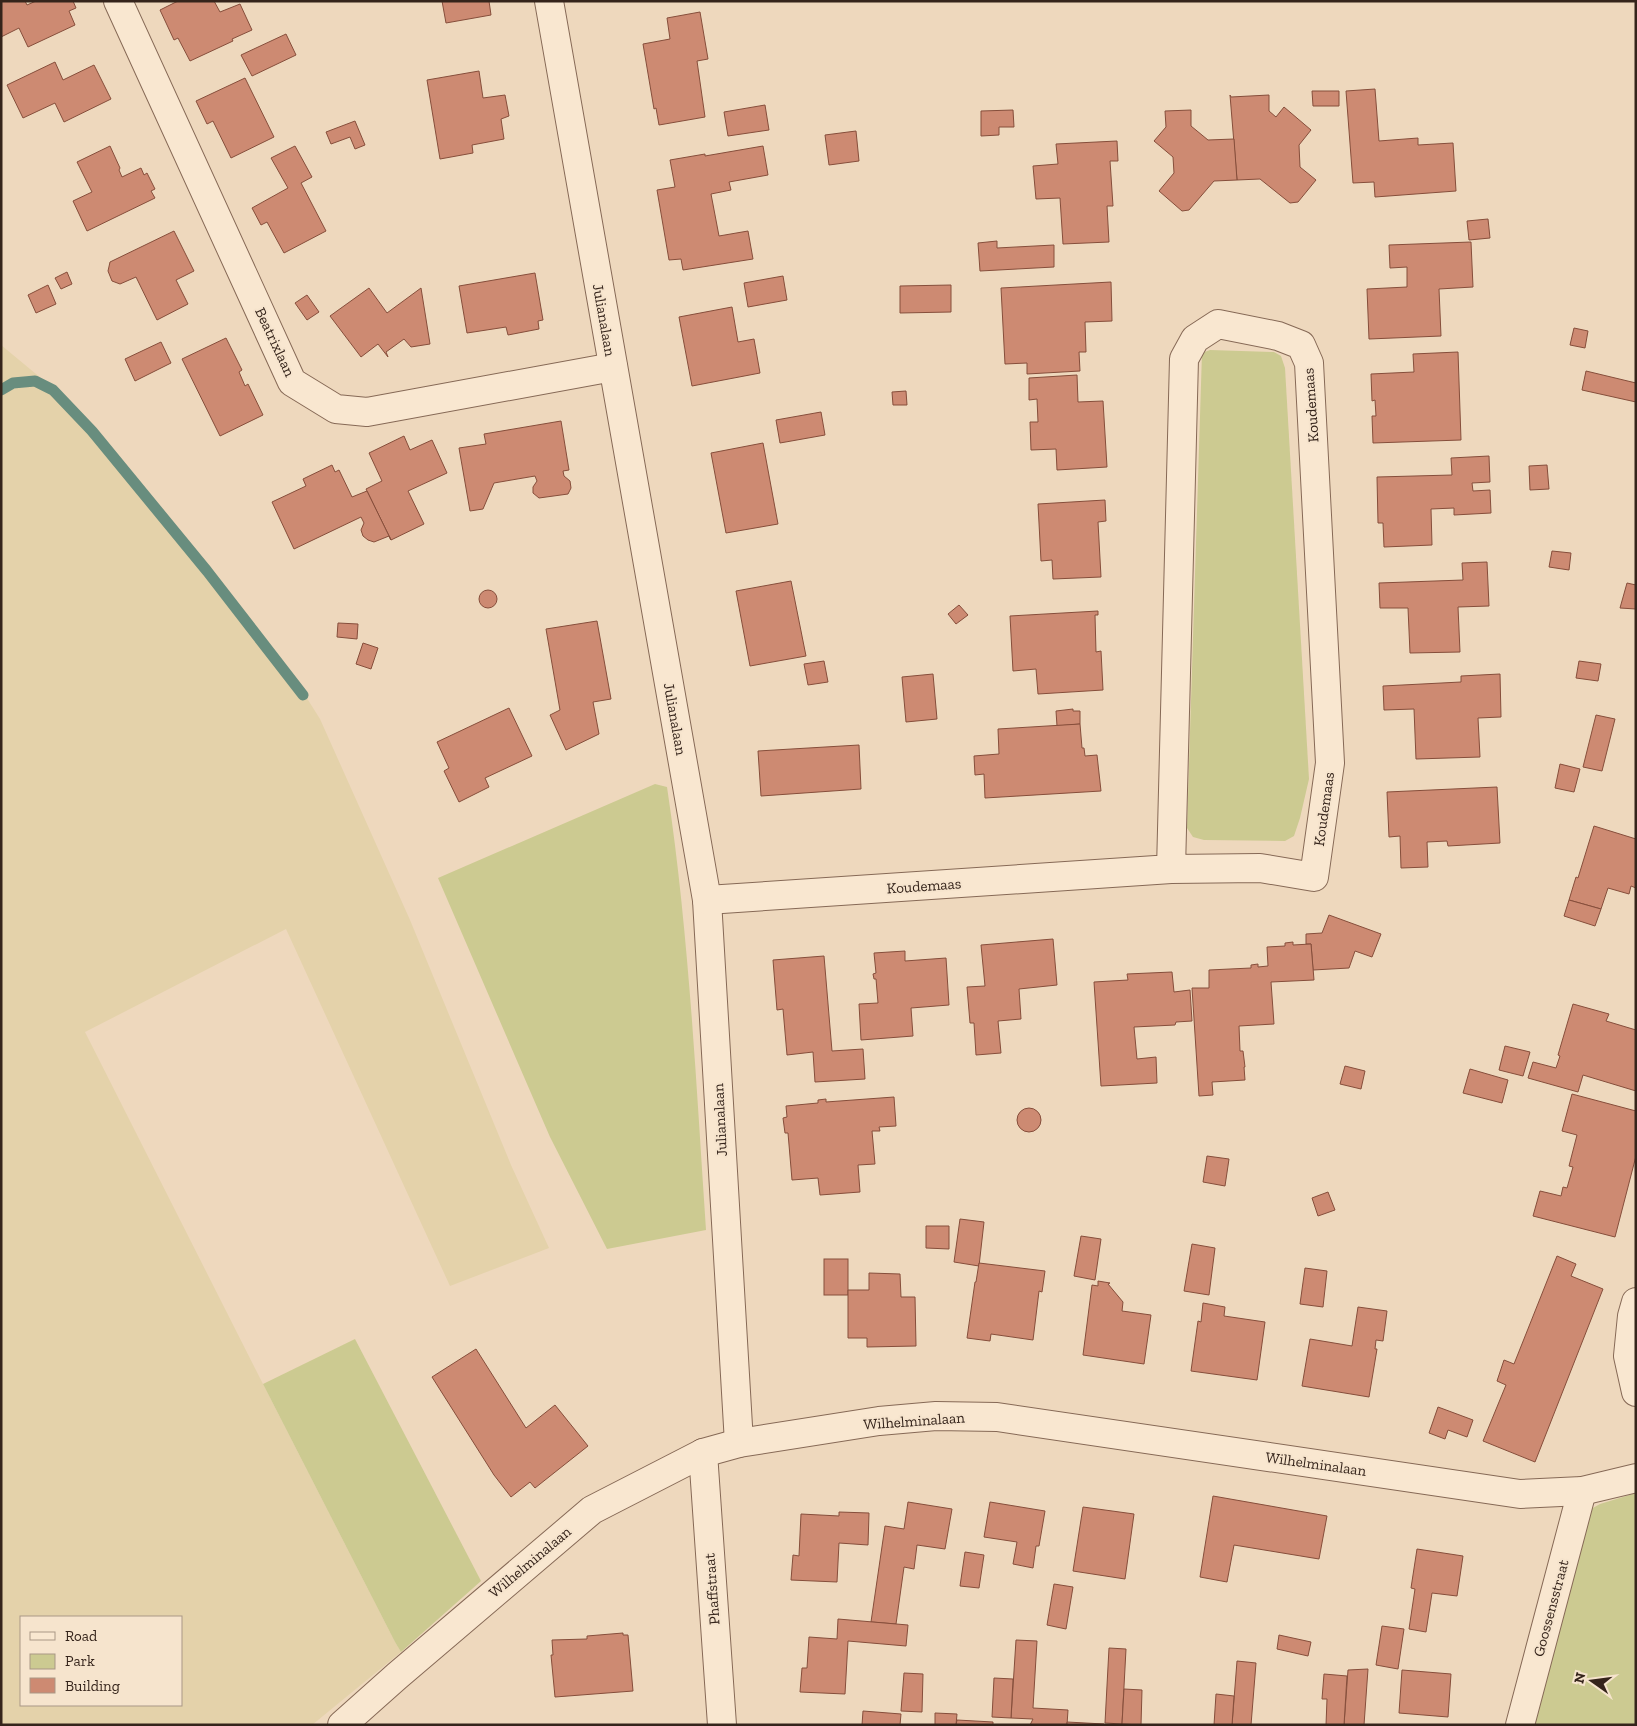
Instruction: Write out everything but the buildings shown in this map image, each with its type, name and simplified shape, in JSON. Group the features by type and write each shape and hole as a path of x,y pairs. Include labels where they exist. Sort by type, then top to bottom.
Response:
{"street":[{"name":"Beatrixlaan","path":"118,1 292,382 336,409 367,412 612,367"},
{"name":"Julianalaan","path":"549,1 707,900 739,1443"},
{"name":"Koudemaas","path":"707,900 1170,869 1260,868 1314,877 1330,763 1309,363 1301,345 1278,336 1218,324 1195,339 1184,359 1170,869"},
{"path":"1636,1302 1632,1316 1628,1356 1636,1392"},
{"name":"Wilhelminalaan","path":"342,1725 592,1510 703,1453 739,1443 879,1421 936,1416 997,1417 1520,1494 1582,1490 1636,1478"},
{"name":"Phaffstraat","path":"703,1453 722,1725"},
{"name":"Goossensstraat","path":"1520,1725 1582,1490"}],"shaded area":[{"path":"1,345 59,393 209,565 288,668 320,719 410,920 511,1165 549,1248 450,1286 286,929 85,1032 401,1652 312,1725 1,1725"}],"green space":[{"path":"1210,350 1274,352 1281,356 1285,368 1309,779 1294,836 1285,841 1204,840 1193,837 1187,828 1202,353"},
{"path":"655,784 667,787 675,842 691,1008 706,1230 607,1249 550,1137 438,878"},
{"path":"355,1339 481,1581 401,1652 263,1384"},
{"path":"1636,1493 1636,1725 1527,1725 1591,1509 1600,1504"}],"waterway":[{"path":"1,390 13,383 35,381 53,390 92,431 207,571 303,695"}]}
